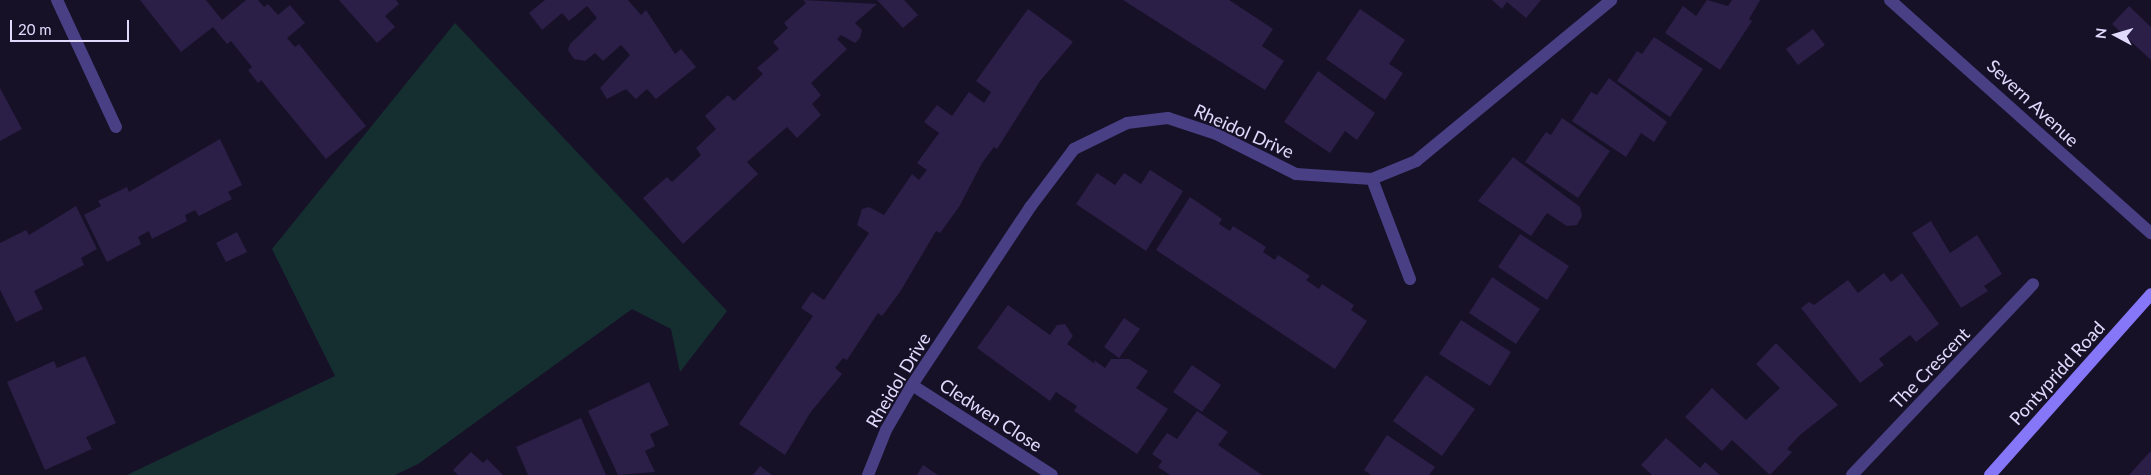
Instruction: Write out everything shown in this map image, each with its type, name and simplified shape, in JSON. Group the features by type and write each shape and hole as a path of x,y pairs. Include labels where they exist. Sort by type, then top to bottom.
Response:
{"main road":[{"name":"Pontypridd Road","path":"1990,475 2151,294"}],"street":[{"path":"57,0 116,127"},
{"name":"Rheidol Drive","path":"868,475 886,430 912,385 1031,206 1074,149 1127,123 1168,118 1216,134 1296,174 1372,179 1416,161 1611,0"},
{"name":"Severn Avenue","path":"1890,0 2151,233"},
{"path":"1372,179 1410,280"},
{"name":"The Crescent","path":"1852,475 2033,284"},
{"name":"Cledwen Close","path":"912,385 1052,475"}],"green space":[{"path":"455,23 727,311 680,372 671,329 632,309 418,464 395,475 127,475 335,376 272,249"}],"building":[{"path":"140,0 206,0 222,20 246,0 258,0 264,7 268,4 278,15 290,5 305,23 287,38 295,47 299,44 366,126 326,159 261,80 258,83 248,70 252,67 231,41 227,44 213,27 181,52"},
{"path":"339,0 396,0 399,4 385,16 395,27 377,43"},
{"path":"545,0 628,0 641,15 646,10 675,54 681,49 696,67 656,99 647,89 636,99 626,89 607,99 600,88 630,55 621,45 603,61 595,53 585,61 574,59 568,50 570,44 597,18 587,6 569,21 562,13 542,30 529,13"},
{"path":"803,0 877,4 855,23 862,30 860,38 855,43 841,35 837,39 847,49 811,83 821,95 812,104 821,115 797,138 787,127 747,162 758,174 683,244 643,198 667,177 672,182 701,155 696,148 716,129 705,116 728,95 734,101 763,74 757,68 779,49 773,42 788,28 784,23 806,3"},
{"path":"877,0 904,0 918,15 903,28"},
{"path":"1123,0 1229,0 1273,29 1262,46 1284,61 1265,90"},
{"path":"1492,0 1541,0 1526,18 1507,2 1502,9"},
{"path":"1707,0 1728,6 1732,0 1760,0 1749,19 1752,21 1720,70 1665,33 1683,6 1696,16"},
{"path":"2129,6 2151,27 2151,60 2112,24"},
{"path":"1028,9 1073,42 1040,81 997,149 994,147 982,163 959,207 940,233 936,231 900,292 882,316 878,313 847,360 843,358 835,368 842,374 810,413 785,455 739,424 813,316 801,308 812,292 824,300 869,233 857,225 862,209 869,207 884,215 912,174 919,180 927,170 917,163 939,133 924,122 937,105 952,116 969,92 984,103 991,92 976,81"},
{"path":"1360,9 1405,40 1389,64 1403,73 1385,100 1326,59"},
{"path":"1813,29 1825,45 1798,65 1786,49"},
{"path":"1654,37 1703,69 1670,117 1617,81 1637,51 1642,54"},
{"path":"1318,71 1375,113 1357,140 1345,131 1330,153 1284,122"},
{"path":"1609,78 1667,122 1654,142 1641,133 1626,157 1572,121 1591,92 1597,95"},
{"path":"0,88 22,129 0,141"},
{"path":"1562,118 1610,151 1578,198 1525,162 1546,132 1551,135"},
{"path":"220,139 242,185 228,192 232,199 199,216 195,210 185,215 187,221 152,239 149,231 138,237 141,244 107,262 84,215 101,206 98,201 127,187 129,192"},
{"path":"1513,157 1580,207 1582,216 1577,225 1567,226 1547,213 1531,236 1478,201"},
{"path":"1150,170 1183,191 1146,251 1076,204 1097,173 1115,185 1124,173 1141,184"},
{"path":"1190,197 1222,219 1219,224 1230,231 1233,226 1266,247 1263,252 1275,260 1278,255 1310,276 1306,280 1319,289 1322,284 1354,305 1351,310 1367,321 1335,369 1156,250"},
{"path":"76,206 97,249 81,258 84,265 34,291 43,309 16,322 0,290 0,243 26,230 29,235"},
{"path":"1931,221 1950,253 1977,235 2002,274 1984,286 1988,291 1961,308 1912,233"},
{"path":"237,232 247,252 226,262 216,243"},
{"path":"1520,234 1569,266 1547,300 1498,267"},
{"path":"1884,273 1891,282 1902,273 1939,324 1916,342 1910,335 1879,359 1884,365 1860,383 1801,308 1809,302 1814,305 1848,280 1858,293"},
{"path":"1492,277 1540,309 1516,344 1469,313"},
{"path":"1008,305 1050,335 1057,325 1065,324 1073,336 1067,344 1095,364 1094,360 1105,368 1111,359 1129,359 1148,371 1136,388 1168,409 1137,454 1074,411 1077,406 1056,392 1050,401 977,348"},
{"path":"1124,318 1140,329 1119,358 1104,347"},
{"path":"1461,320 1511,352 1490,386 1439,354"},
{"path":"1776,343 1838,405 1800,435 1787,449 1792,452 1770,475 1732,440 1722,451 1685,417 1712,388 1746,420 1780,388 1756,364"},
{"path":"85,356 116,423 86,437 92,449 45,470 7,382 54,361 57,368"},
{"path":"1192,365 1221,385 1202,412 1173,392"},
{"path":"1426,375 1475,409 1442,456 1393,421"},
{"path":"649,382 669,425 650,434 655,446 645,451 655,472 618,475 588,411"},
{"path":"1197,411 1228,432 1218,445 1262,475 1170,475 1158,467 1162,461 1152,454 1167,433 1177,439"},
{"path":"581,418 606,475 528,475 516,447"},
{"path":"1387,435 1435,467 1429,475 1371,475 1364,470"},
{"path":"1666,438 1700,468 1705,462 1720,475 1652,475 1641,465"},
{"path":"2151,451 2151,475 2129,475 2148,454"},
{"path":"471,452 483,463 487,459 503,475 458,475 453,470"},
{"path":"923,465 938,475 917,475"},
{"path":"760,466 772,475 753,475"}]}
